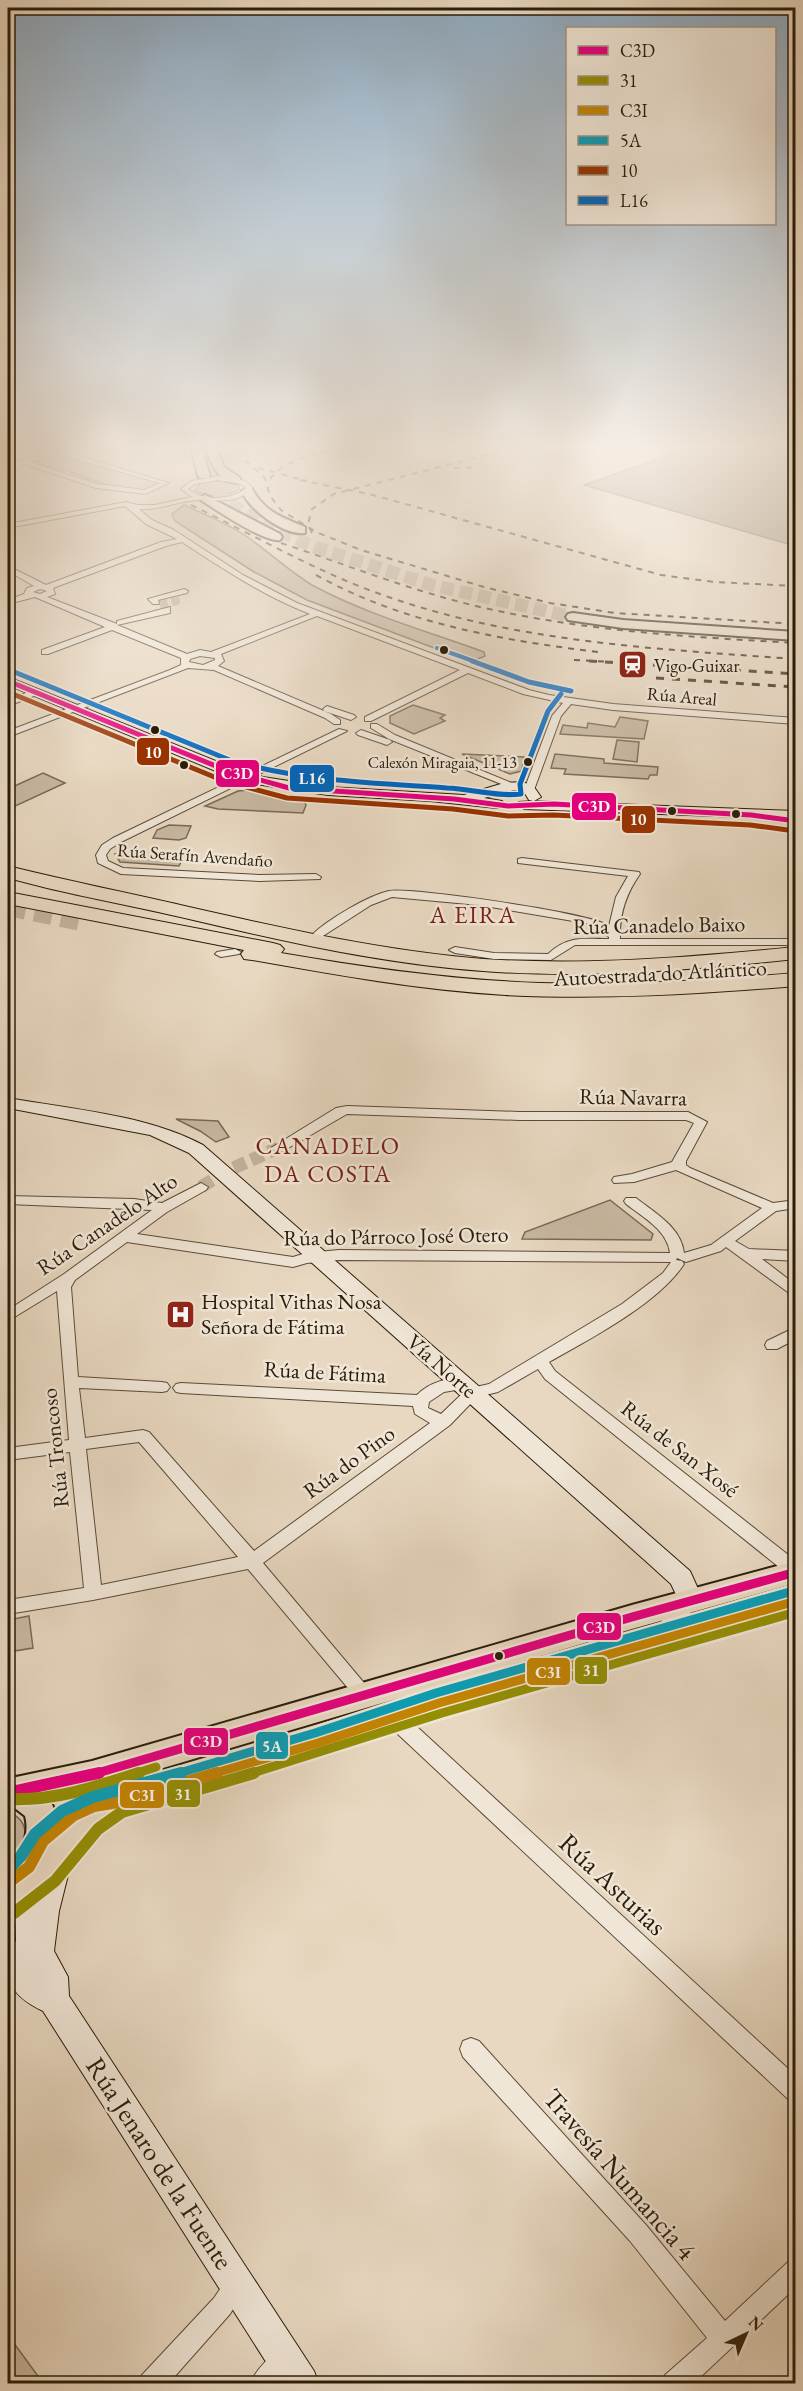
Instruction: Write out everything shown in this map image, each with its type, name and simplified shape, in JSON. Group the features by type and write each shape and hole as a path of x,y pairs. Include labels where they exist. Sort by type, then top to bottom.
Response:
{"highway":[{"path":"8,870 330,945 406,957"},
{"path":"8,880 316,948 362,955 406,957"},
{"path":"8,887 238,937 380,963"},
{"path":"8,898 204,937 380,963"},
{"path":"86,923 222,954 394,976 531,989 635,990 795,979"},
{"name":"Autoestrada do Atlántico","path":"406,957 483,965 595,968 718,962 795,953"},
{"name":"Autoestrada do Atlántico","path":"380,963 554,980 660,977 795,964"}],"main road":[{"path":"574,615 644,625 795,634"},
{"path":"8,681 245,777 305,790 454,799 492,796 514,786 529,798 554,804 751,815 795,815"},
{"path":"492,796 508,806 529,798"},
{"path":"751,815 795,821"},
{"name":"Vía Norte","path":"8,1103 128,1124 174,1137 196,1149 681,1578 691,1600"},
{"path":"12,1790 92,1775 795,1571"},
{"path":"29,1874 100,1813 118,1802 439,1703 795,1601"},
{"path":"12,1790 34,1802 43,1820 29,1874 44,1911 16,1956"},
{"name":"Rúa Jenaro de la Fuente","path":"29,1874 29,1938 16,1956 33,1990 54,2000 294,2371"}],"street":[{"path":"8,602 118,562"},
{"name":"Rúa Areal","path":"218,562 260,588 316,614 537,695 569,702 795,721"},
{"path":"8,568 39,592 117,625 186,661 231,675 328,716 339,726 480,781 492,796"},
{"path":"8,576 27,588 117,625 196,653 217,657 222,665 238,672 335,713 371,722 393,736 514,786"},
{"path":"156,602 152,600 184,591"},
{"path":"45,651 117,625 168,611 167,609"},
{"path":"205,667 217,657 316,614"},
{"path":"8,734 78,710 173,672 196,653"},
{"path":"361,733 371,722 467,670"},
{"path":"8,703 36,692"},
{"path":"529,798 557,716 569,702"},
{"name":"Rúa Serafín Avendaño","path":"316,877 259,878 137,872 115,869 103,863 101,859 103,850 111,843 245,777 339,726 351,717"},
{"path":"522,861 636,874 626,885 613,928 615,939"},
{"path":"319,934 367,903 380,897 401,894 479,902 586,920 600,924 615,939"},
{"name":"Rúa Canadelo Baixo","path":"455,950 494,956 551,957 562,947 573,942 615,939 795,942"},
{"name":"Rúa Navarra","path":"278,1148 347,1110 519,1116 694,1117 701,1122 679,1161 679,1166"},
{"path":"619,1180 627,1180 669,1166 679,1166 685,1171 772,1207"},
{"name":"Rúa Canadelo Alto","path":"8,1316 69,1277 162,1209 201,1187"},
{"path":"8,1200 134,1203 154,1205 162,1209"},
{"path":"631,1201 670,1234 678,1245 677,1258 716,1248 772,1207 795,1204"},
{"name":"Rúa do Párroco José Otero","path":"125,1237 293,1262 318,1257 364,1255 677,1258"},
{"path":"726,1241 746,1253 791,1289 789,1298 795,1304"},
{"path":"746,1253 795,1256"},
{"path":"768,1272 769,1259 778,1255"},
{"name":"Rúa do Pino","path":"8,1607 93,1593 253,1561 444,1421 465,1402 467,1388 493,1388 540,1361 658,1285 672,1273 677,1258"},
{"name":"Rúa Troncoso","path":"69,1277 64,1287 71,1382 93,1593"},
{"path":"44,1292 51,1291 65,1298"},
{"path":"772,1345 795,1332"},
{"name":"Rúa de San Xosé","path":"540,1361 550,1375 795,1571"},
{"path":"71,1382 162,1387"},
{"path":"444,1421 433,1418 420,1410 424,1396 442,1386 467,1388"},
{"name":"Rúa de Fátima","path":"181,1388 421,1401"},
{"path":"8,1454 143,1436 253,1561 364,1695"},
{"path":"656,1642 661,1630 681,1614 691,1600"},
{"name":"Rúa Asturias","path":"394,1718 795,2091"},
{"name":"Travesía Numancia 4","path":"471,2049 638,2233 724,2339"},
{"path":"674,2384 795,2270"},
{"path":"151,2384 222,2306 238,2283"},
{"path":"262,2384 294,2371"}],"shaded area":[{"path":"238,562 280,562 304,580 332,595 484,652 485,656 471,662 307,600"},
{"path":"413,705 445,715 440,718 445,721 414,734 390,723 390,716"},
{"path":"620,717 648,721 644,739 560,734 563,725 587,728 588,723 615,727"},
{"path":"617,740 639,742 637,762 613,759"},
{"path":"462,754 524,757 522,771 510,774"},
{"path":"555,754 604,759 604,763 658,767 657,775 650,775 648,779 564,774 566,769 551,768"},
{"path":"43,773 65,783 11,808 8,806 8,789"},
{"path":"249,790 304,801 306,805 303,813 218,809 205,806 238,791"},
{"path":"169,825 191,826 186,838 179,840 153,838 157,830"},
{"path":"115,854 175,858 181,862 179,866 120,862"},
{"path":"176,1119 218,1121 229,1137 216,1142"},
{"path":"610,1200 653,1234 651,1240 522,1239 525,1232"},
{"path":"29,1616 33,1648 8,1652 8,1620"},
{"path":"8,1812 22,1823 25,1837 19,1853 8,1866"},
{"path":"8,2335 43,2383 8,2383"}],"tunnel":[{"path":"360,562 432,585 573,617"},
{"path":"160,605 176,601 175,598"},
{"path":"8,907 86,923"},
{"path":"201,1187 229,1170 278,1148"}],"railway":[{"path":"305,562 380,594 481,623 585,641 796,659"},
{"path":"335,562 480,607 558,622 637,632 796,643"},
{"path":"399,562 484,587 550,603 615,613 796,624"},
{"path":"613,562 661,575 714,582 796,586"},
{"path":"316,575 383,606 453,627 525,642 598,652"},
{"path":"574,660 613,662"},
{"path":"589,661 796,674"},
{"path":"656,678 796,687"}],"transit line":[{"name":"L16","path":"437,648 529,682 571,691"},
{"name":"L16","path":"12,671 232,761 259,769 314,779 453,788 504,795 521,794 520,784 548,711 561,694"},
{"name":"C3D","path":"8,681 228,771 289,788 454,799 508,806 554,804 751,815 796,821"},
{"name":"10","path":"8,692 224,781 287,798 453,809 508,816 554,815 750,825 795,831"},
{"name":"C3D","path":"8,1788 16,1791 92,1775 632,1617 796,1572"},
{"name":"5A","path":"8,1870 18,1861 31,1839 43,1825 62,1811 93,1797 315,1733 436,1693 793,1591"},
{"name":"C3I","path":"8,1883 29,1867 43,1841 74,1815 94,1806 118,1802 318,1743 439,1703 796,1601"},
{"name":"31","path":"14,1913 55,1881 98,1829 122,1812 321,1753 442,1713 796,1612"},
{"name":"31","path":"8,1799 27,1800 64,1795 156,1767"}],"place":[{"name":"Vigo-Guixar","path":"633,665"},
{"name":"Calexón Miragaia, 11-13","path":"528,762"},
{"name":"Hospital Vithas Nosa Señora de Fátima","path":"180,1314"}],"district":[{"name":"A EIRA","path":"473,914"},
{"name":"CANADELO DA COSTA","path":"328,1159"}]}
